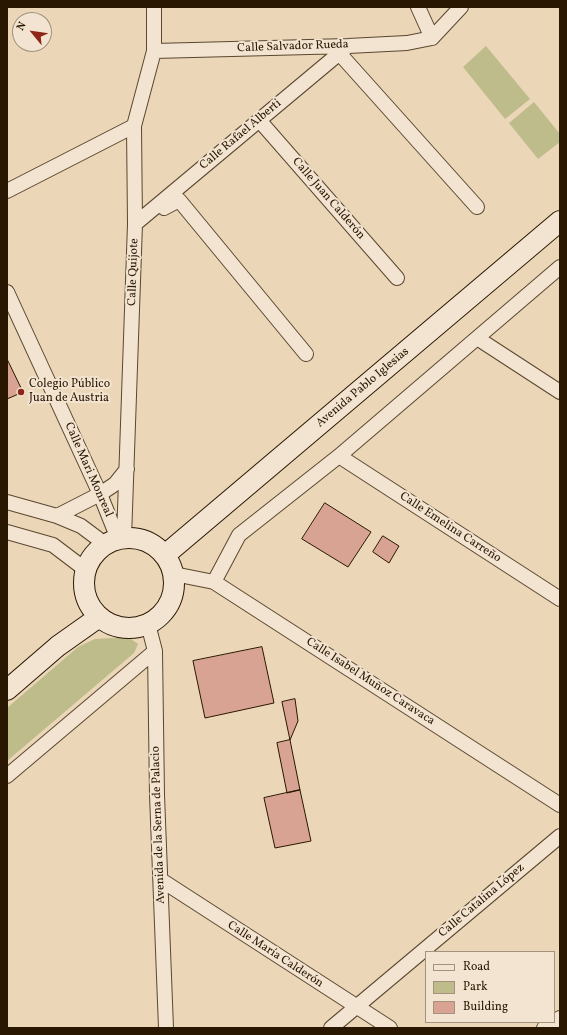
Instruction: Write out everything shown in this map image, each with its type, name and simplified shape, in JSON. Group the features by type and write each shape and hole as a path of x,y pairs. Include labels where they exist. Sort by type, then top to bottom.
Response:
{"main road":[{"name":"Avenida Pablo Iglesias","path":"165,555 560,221"},
{"path":"142,539 158,548 165,555 174,574 172,596 156,619 139,627 125,628 110,624 94,612 85,594 84,582 88,563 96,552 116,540 142,539"},
{"path":"7,690 58,646 99,617"}],"street":[{"name":"Calle Quijote","path":"116,540 127,469 135,224 134,126 154,51 154,7"},
{"path":"418,7 432,38 461,7"},
{"name":"Calle Salvador Rueda","path":"154,51 344,50 407,43 432,38"},
{"path":"344,50 477,207"},
{"name":"Calle Rafael Alberti","path":"135,224 344,50"},
{"name":"Calle Juan Calderón","path":"259,120 397,278"},
{"path":"7,191 134,126"},
{"path":"135,224 179,200 306,354"},
{"path":"214,582 239,535 339,456 560,268"},
{"name":"Calle Mari Monreal","path":"7,292 100,494 116,540"},
{"path":"477,338 560,392"},
{"name":"Calle Emelina Carreño","path":"339,456 560,599"},
{"path":"57,516 100,494 114,484 127,469"},
{"path":"7,502 57,516 116,540"},
{"path":"7,532 53,545 86,570"},
{"name":"Calle Isabel Muñoz Caravaca","path":"174,574 214,582 560,805"},
{"name":"Avenida de la Serna de Palacio","path":"148,624 155,650 157,795 166,1028"},
{"path":"7,776 155,650"},
{"name":"Calle Catalina López","path":"331,1028 560,836"},
{"name":"Calle María Calderón","path":"161,880 390,1028"}],"green space":[{"path":"486,46 530,99 505,119 463,67"},
{"path":"534,102 560,134 560,142 538,159 509,123"},
{"path":"128,637 138,644 134,653 7,761 7,708 78,647 95,639"}],"building":[{"path":"7,359 23,392 7,399"},
{"path":"325,503 371,532 348,567 302,539"},
{"path":"383,536 399,546 389,563 373,552"},
{"path":"262,647 274,703 205,718 193,661"},
{"path":"295,699 298,721 290,740 282,702"},
{"path":"290,740 300,790 287,793 277,743"},
{"path":"300,790 311,841 275,848 264,798"}],"place":[{"name":"Colegio Público Juan de Austria","path":"21,392"}]}
